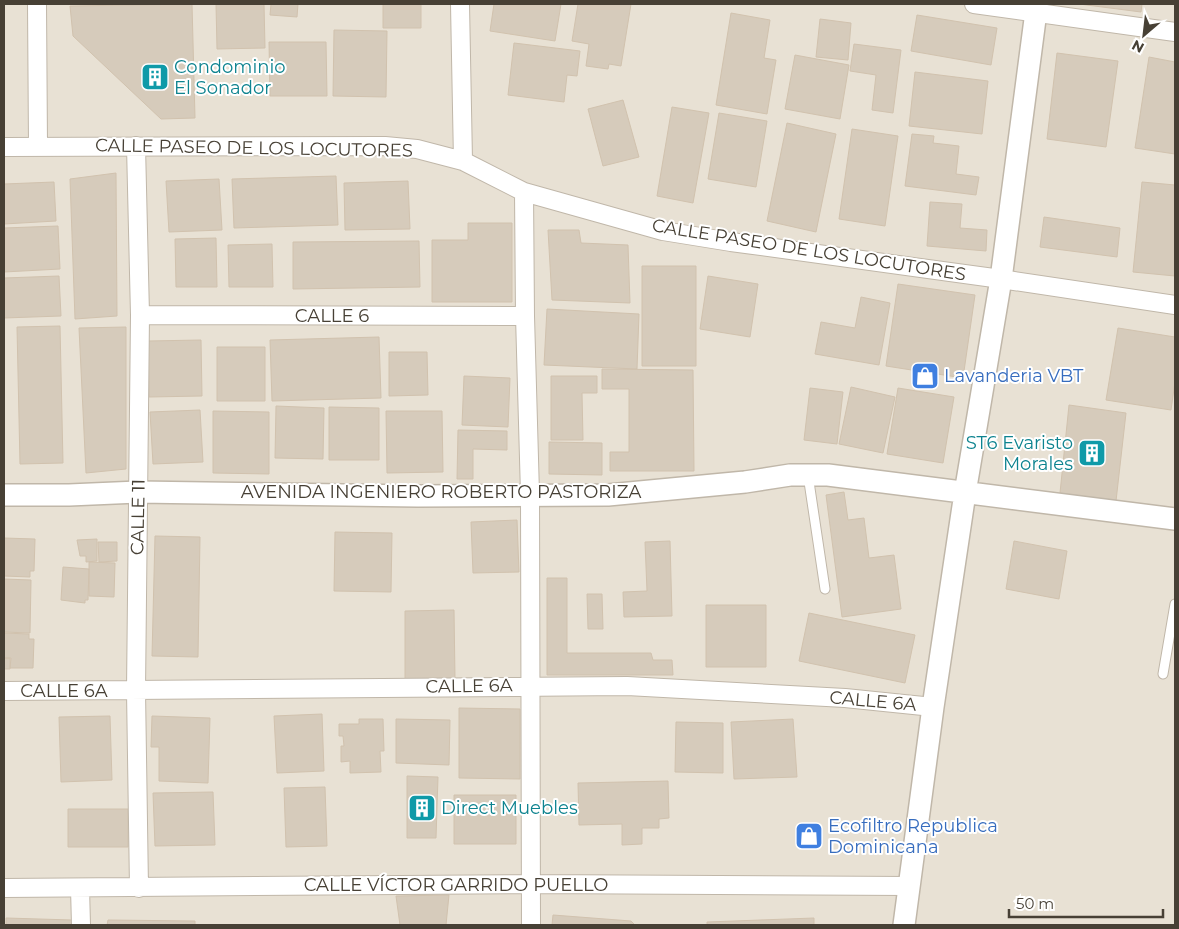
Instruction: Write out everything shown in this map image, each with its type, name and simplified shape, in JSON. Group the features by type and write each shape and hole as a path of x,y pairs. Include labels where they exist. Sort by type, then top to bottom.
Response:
{"street":[{"path":"37,4 38,146"},
{"path":"460,4 463,161"},
{"path":"974,4 1036,8 1175,32"},
{"path":"904,925 933,707 965,493 1001,279 1036,8"},
{"name":"CALLE 11","path":"136,146 140,315 136,691 139,888"},
{"name":"CALLE PASEO DE LOS LOCUTORES","path":"4,147 385,146 418,149 463,161 524,192 663,231 1175,305"},
{"path":"524,192 530,494 531,925"},
{"name":"CALLE 6","path":"140,315 525,316"},
{"name":"AVENIDA INGENIERO ROBERTO PASTORIZA","path":"4,495 138,492 418,496 608,495 745,482 790,475 828,475 1175,519"},
{"name":"CALLE 6A","path":"4,691 136,691 530,685 627,686 845,698 933,707"},
{"name":"CALLE VÍCTOR GARRIDO PUELLO","path":"4,888 531,884 909,886"},
{"path":"80,888 81,925"}],"lane":[{"path":"808,475 825,588"},
{"path":"1163,674 1175,604"}],"shaded area":[{"path":"4,4 1175,4 1175,925 4,925"}],"building":[{"name":"Condominio El Sonador","path":"192,4 195,118 161,119 73,36 70,6"},
{"path":"216,4 264,4 265,48 217,49"},
{"path":"271,4 298,4 297,17 270,15"},
{"path":"383,4 421,4 421,28 383,28"},
{"path":"494,4 561,4 555,41 490,31"},
{"path":"578,4 631,4 621,66 609,64 608,69 586,66 589,44 572,41"},
{"path":"1079,4 1142,4 1141,12"},
{"path":"731,13 770,20 764,58 776,60 767,114 716,105"},
{"path":"917,15 997,28 991,65 911,51"},
{"path":"820,19 851,23 848,60 816,57"},
{"path":"334,30 387,31 386,97 333,96"},
{"path":"269,42 326,42 327,96 270,96"},
{"path":"514,43 580,51 577,76 567,75 564,102 508,95"},
{"path":"854,44 901,50 893,113 872,110 876,75 850,71"},
{"path":"1057,53 1118,61 1106,147 1047,139"},
{"path":"795,55 849,65 840,119 785,109"},
{"path":"1149,57 1175,62 1175,154 1135,148"},
{"path":"915,72 988,81 982,134 909,126"},
{"path":"623,100 639,157 603,166 588,109"},
{"path":"672,107 709,113 693,203 657,196"},
{"path":"719,113 767,121 756,187 708,179"},
{"path":"787,123 836,134 816,232 767,221"},
{"path":"852,129 898,136 885,226 839,219"},
{"path":"912,134 934,136 933,143 959,146 956,174 979,177 976,195 905,186"},
{"path":"116,173 117,316 75,319 70,179"},
{"path":"336,176 338,225 234,228 232,179"},
{"path":"219,179 222,230 169,232 166,181"},
{"path":"408,181 410,229 345,230 344,183"},
{"path":"54,182 56,221 4,224 4,184"},
{"path":"1142,182 1175,185 1175,276 1133,272"},
{"path":"930,202 962,204 960,228 987,230 986,251 927,246"},
{"path":"1044,217 1120,228 1117,257 1040,247"},
{"path":"468,223 512,223 512,302 432,302 432,240 468,240"},
{"path":"58,226 60,269 4,272 4,228"},
{"path":"548,230 579,230 581,243 628,245 630,303 552,300"},
{"path":"216,238 217,287 176,287 175,239"},
{"path":"419,241 420,287 293,289 293,242"},
{"path":"272,244 273,287 229,287 228,245"},
{"path":"642,266 696,266 696,366 642,366"},
{"path":"59,276 61,316 4,318 4,278"},
{"path":"708,276 758,284 750,337 700,329"},
{"path":"898,284 975,295 963,378 886,366"},
{"path":"861,297 890,303 879,365 815,354 821,322 855,328"},
{"path":"547,309 639,314 637,369 544,365"},
{"path":"60,326 63,463 20,464 17,327"},
{"path":"126,327 126,469 86,473 79,328"},
{"path":"1118,328 1175,337 1175,382 1171,410 1106,400"},
{"path":"379,337 381,398 272,401 270,340"},
{"path":"201,340 202,396 149,397 148,341"},
{"path":"217,347 265,347 265,401 217,401"},
{"path":"389,352 427,352 428,395 389,396"},
{"path":"602,369 693,370 694,471 610,471 610,452 629,452 629,389 602,389"},
{"path":"464,376 510,378 508,427 462,425"},
{"path":"551,376 597,376 597,393 582,393 583,440 551,440"},
{"path":"851,387 895,397 883,453 839,444"},
{"path":"810,388 843,392 837,444 804,440"},
{"path":"898,388 954,397 943,463 887,454"},
{"name":"ST6 Evaristo Morales","path":"1069,405 1126,413 1116,501 1060,493"},
{"path":"276,406 324,408 323,459 275,458"},
{"path":"329,407 379,408 379,460 329,460"},
{"path":"200,410 203,462 153,464 150,412"},
{"path":"213,411 269,412 269,474 213,473"},
{"path":"386,411 442,411 443,472 387,473"},
{"path":"458,430 507,431 507,450 473,449 473,479 457,479"},
{"path":"549,442 602,443 602,475 549,474"},
{"path":"844,492 848,520 864,518 869,558 894,555 901,609 842,617 826,495"},
{"path":"517,520 519,572 473,573 471,522"},
{"path":"335,532 392,533 391,592 334,591"},
{"path":"155,536 200,537 198,657 152,656"},
{"path":"4,538 35,539 34,571 30,571 30,577 4,576"},
{"path":"97,539 97,561 86,562 86,556 80,556 77,540"},
{"path":"670,541 672,616 624,617 623,592 647,591 645,542"},
{"path":"1014,541 1067,551 1059,599 1006,589"},
{"path":"98,542 117,542 117,561 99,562"},
{"path":"89,562 115,563 114,597 89,596"},
{"path":"63,567 89,569 88,600 85,600 85,603 61,600"},
{"path":"547,578 567,578 567,653 651,653 653,660 672,660 673,675 547,675"},
{"path":"4,579 31,580 30,633 4,632"},
{"path":"587,594 602,594 603,629 588,629"},
{"path":"706,605 766,605 766,667 706,667"},
{"path":"454,610 455,679 405,679 405,611"},
{"path":"809,613 915,635 905,683 799,661"},
{"path":"4,633 29,634 29,639 34,639 33,668 10,668 11,658 4,658"},
{"path":"4,658 10,658 10,669 4,669"},
{"path":"459,708 520,709 520,779 459,778"},
{"path":"322,714 324,771 277,773 274,716"},
{"path":"110,716 112,780 61,782 59,717"},
{"path":"152,716 210,718 208,783 159,781 159,747 151,747"},
{"path":"359,719 383,719 384,751 380,751 381,772 350,773 350,761 341,762 341,746 344,746 343,736 339,736 339,724 359,724"},
{"path":"396,719 450,720 449,765 396,763"},
{"path":"793,719 797,777 734,779 731,722"},
{"path":"676,722 723,723 723,773 675,772"},
{"name":"Direct Muebles","path":"407,776 438,777 436,838 407,838"},
{"path":"668,781 669,818 659,819 659,828 642,828 642,844 622,845 622,824 579,825 578,783"},
{"path":"325,787 327,846 286,847 284,788"},
{"path":"213,792 215,845 155,846 153,793"},
{"path":"454,795 516,795 516,844 454,844"},
{"path":"68,809 128,809 128,847 68,847"},
{"path":"449,895 446,925 400,925 396,896"},
{"path":"553,915 631,921 635,925 552,925"},
{"path":"6,918 72,920 72,925 6,925"},
{"path":"814,918 814,925 707,925 707,922"},
{"path":"108,920 195,921 195,925 107,925"}],"place":[{"name":"Condominio El Sonador","path":"155,77"},
{"name":"Lavanderia VBT","path":"925,376"},
{"name":"ST6 Evaristo Morales","path":"1092,453"},
{"name":"Direct Muebles","path":"422,808"},
{"name":"Ecofiltro Republica Dominicana","path":"809,836"}]}
